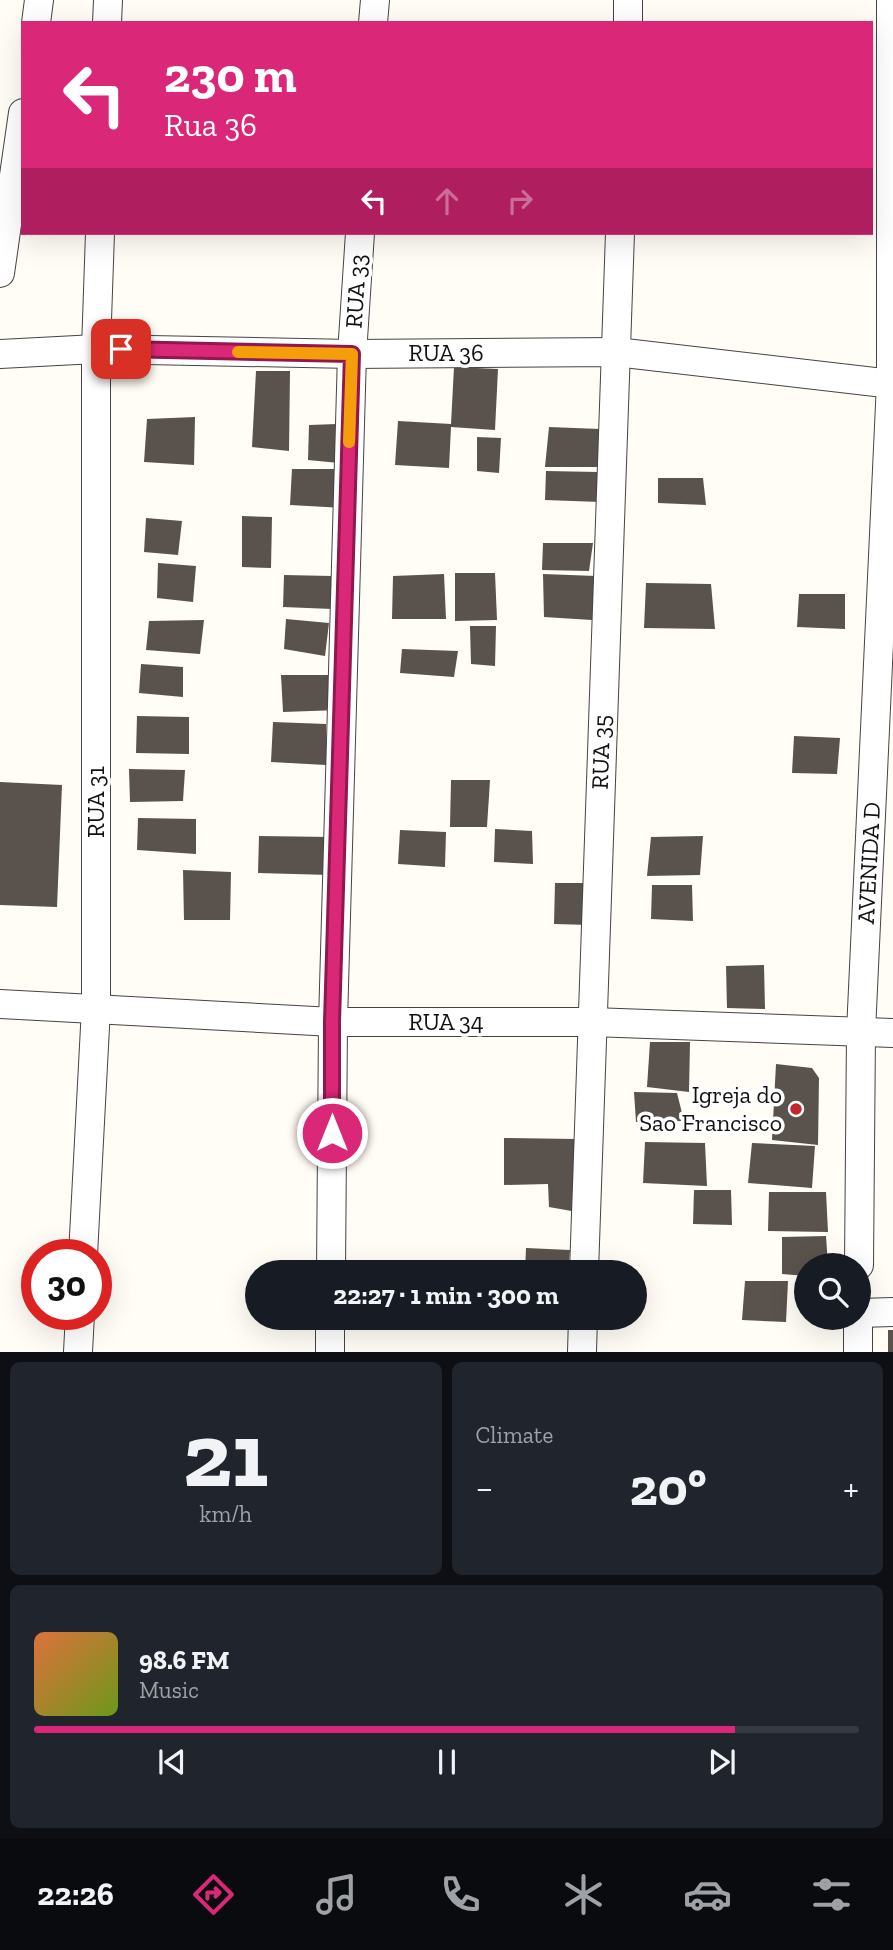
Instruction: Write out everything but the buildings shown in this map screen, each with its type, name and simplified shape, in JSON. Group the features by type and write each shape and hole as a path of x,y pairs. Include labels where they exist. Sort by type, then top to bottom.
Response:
{"street":[{"path":"36,21 39,0"},
{"path":"107,21 108,0"},
{"path":"373,21 375,0"},
{"path":"628,0 628,21"},
{"name":"AVENIDA D","path":"859,1253 861,1032 892,373 891,0"},
{"path":"0,273 21,127"},
{"name":"RUA 31","path":"84,1239 96,1008 96,349 100,235"},
{"name":"RUA 33","path":"331,1260 332,1022 352,354 360,235"},
{"name":"RUA 35","path":"584,1260 620,235"},
{"name":"RUA 36","path":"0,354 96,349 352,354 616,352 892,373"},
{"name":"RUA 34","path":"0,1004 332,1022 592,1022 893,1034"},
{"path":"871,1312 893,1312"},
{"path":"78,1352 79,1330"},
{"path":"330,1330 330,1352"},
{"path":"582,1352 583,1330"},
{"path":"858,1330 858,1352"}],"slow traffic":[{"path":"238,352 352,354 349,442"}],"place":[{"name":"Igreja do Sao Francisco","path":"796,1109"}],"route":[{"path":"121,349 352,354 332,1022 332,1133"}]}
